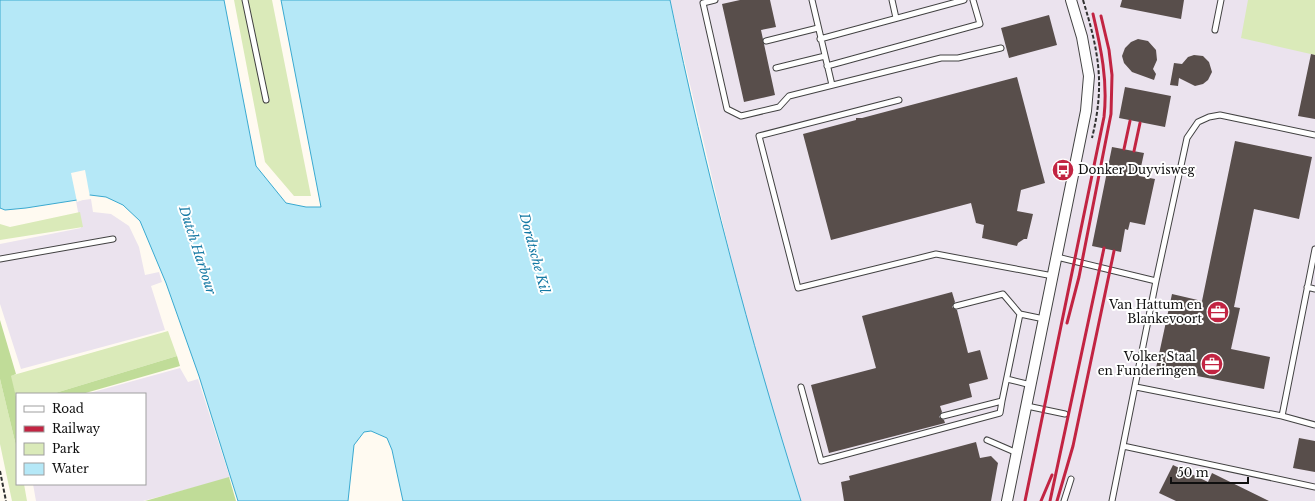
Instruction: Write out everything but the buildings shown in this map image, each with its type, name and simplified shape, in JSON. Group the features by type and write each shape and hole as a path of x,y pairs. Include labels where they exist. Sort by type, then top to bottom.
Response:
{"street":[{"path":"1007,501 1086,111 1089,76 1082,37 1071,0"}],"lane":[{"path":"245,0 266,100"},
{"path":"715,0 703,3 727,109 742,116 779,107 789,96 942,58 958,58 1001,48"},
{"path":"812,0 832,86"},
{"path":"892,0 896,18"},
{"path":"820,39 964,0"},
{"path":"827,66 980,24 973,0"},
{"path":"1215,30 1221,0"},
{"path":"766,41 818,28"},
{"path":"776,68 825,56"},
{"path":"899,100 759,136 798,288 936,254 1053,276"},
{"path":"1112,501 1156,281 1187,138 1198,122 1215,115 1315,134"},
{"path":"0,259 113,239"},
{"path":"1282,416 1315,249"},
{"path":"1057,257 1156,281"},
{"path":"1308,287 1315,289"},
{"path":"956,306 1003,294 1020,314 1044,319"},
{"path":"801,387 821,461 1000,413 1020,314"},
{"path":"1007,379 1031,385"},
{"path":"1136,387 1282,416 1315,425"},
{"path":"943,416 1002,401"},
{"path":"1027,406 1065,414"},
{"path":"986,440 1017,453"},
{"path":"1123,446 1315,487"},
{"path":"1064,501 1071,480"}],"path":[{"path":"0,472 6,501"}],"shaded area":[{"path":"670,0 1315,0 1315,501 801,501 758,360 736,279"},
{"path":"91,199 93,212 111,214 129,226 139,247 145,275 159,272 162,282 151,286 165,330 21,369 0,304 0,244 81,228 76,201"},
{"path":"180,368 188,382 198,379 230,478 143,501 36,501 33,485 146,485 146,393 90,393"}],"green space":[{"path":"234,0 272,0 311,196 294,196 265,162"},
{"path":"1248,0 1315,0 1315,55 1241,38"},
{"path":"80,212 83,227 0,240 0,224 10,227"},
{"path":"0,320 16,374 11,376 16,397 16,446 0,379"},
{"path":"168,331 177,356 55,393 16,393 16,397 10,376"},
{"path":"177,356 180,366 86,393 55,393"},
{"path":"0,379 16,446 16,485 24,485 27,501 12,501 0,444"},
{"path":"229,477 236,501 145,501"}],"water":[{"path":"0,0 224,0 256,166 286,203 306,207 321,207 281,0 670,0 698,126 729,252 801,501 403,501 392,450 387,438 371,431 364,432 354,445 348,501 238,501 199,376 166,283 140,221 123,205 106,197 90,195 77,200 26,208 5,210 0,208"}],"pier":[{"path":"85,170 90,197 77,202 71,173"}],"railway":[{"path":"1025,501 1104,117 1104,78 1101,52 1093,14"},
{"path":"1067,323 1079,277 1111,114 1112,75 1109,50 1101,16"},
{"path":"1124,149 1130,121"},
{"path":"1134,151 1140,123"},
{"path":"1050,501 1104,248"},
{"path":"1057,501 1073,446 1114,251"},
{"path":"1041,501 1052,475"}],"place":[{"name":"Donker Duyvisweg","path":"1063,170"},
{"name":"Van Hattum en Blankevoort","path":"1218,312"},
{"name":"Volker Staal en Funderingen","path":"1212,364"}],"water label":[{"name":"Dutch Harbour","path":"198,250"},
{"name":"Dordtsche Kil","path":"535,253"}]}
